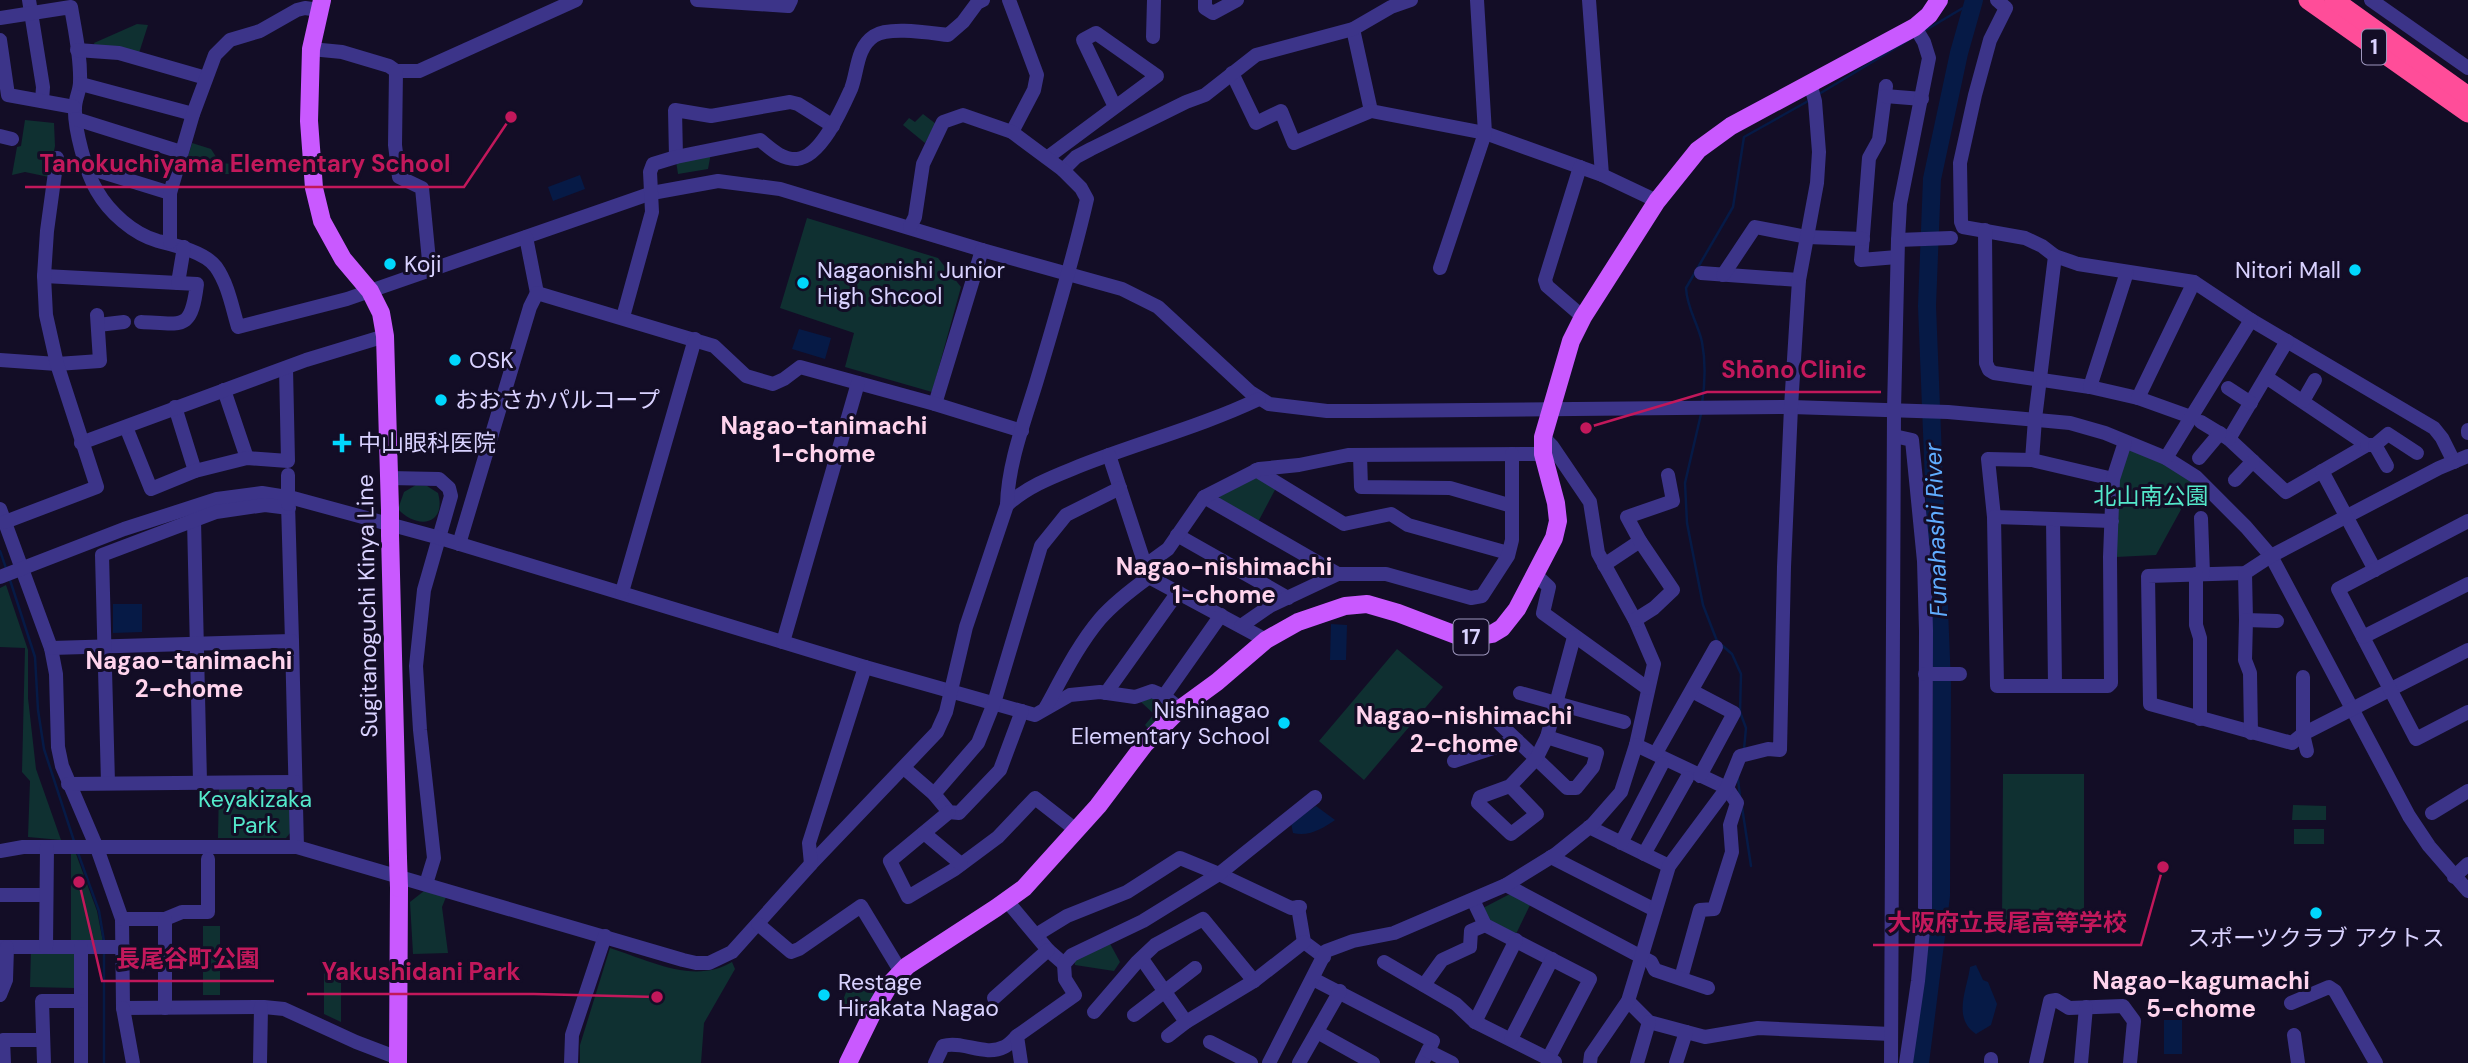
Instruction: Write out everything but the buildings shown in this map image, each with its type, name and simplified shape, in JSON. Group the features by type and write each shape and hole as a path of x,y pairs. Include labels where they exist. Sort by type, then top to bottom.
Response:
{"highway":[{"name":"1","path":"2308,0 2445,88 2468,96"},
{"name":"1","path":"2334,0 2445,88 2468,113"}],"main road":[{"path":"1543,446 1571,341 1583,317 1657,201 1698,150 1731,126 1812,91 1915,27 1929,15 1939,0"},
{"name":"Sugitanoguchi Kinya Line","path":"320,5 311,49 309,121 314,187 322,221 343,260 370,291 381,313 386,336 399,888 398,1060"},
{"name":"17","path":"848,1063 870,1016 901,972 922,954 1024,888 1098,806 1144,745 1180,709 1266,640 1298,622 1345,606 1367,604 1469,638 1492,634 1502,628 1517,609 1534,573 1550,550 1558,521 1543,446"}],"street":[{"path":"311,49 342,52 389,66 397,71 419,71 576,0"},
{"path":"697,0 788,6 790,0"},
{"path":"623,317 652,212 650,172 653,164 760,140 779,155 796,159 811,155 833,126 852,87 859,55 871,38 888,31 948,35 963,22 977,3 983,0"},
{"path":"1009,0 1037,75 1034,90 1012,132"},
{"path":"1153,37 1154,0"},
{"path":"1205,0 1205,8 1213,13 1237,0"},
{"path":"1063,170 1080,154 1205,95 1257,55 1353,29 1391,7 1411,0"},
{"path":"1440,268 1485,133 1477,0"},
{"path":"1589,0 1602,176"},
{"path":"2371,0 2466,62 2445,88"},
{"path":"2000,2 2006,8 1990,40 1960,163 1963,227 2025,238 2055,256 2078,264 2194,282 2251,320 2434,428 2464,456 2271,556 2245,573 2148,576 2150,705 2292,743 2303,734 2468,650"},
{"path":"178,283 177,245 170,192 193,114 215,55 230,40 260,31 296,5 305,8 320,5"},
{"path":"30,7 43,86 42,101"},
{"path":"0,18 30,7 71,7 80,84 75,113 86,167 97,191 118,217 143,234 157,241 177,245 215,264 228,290 238,327 347,299 652,193 718,181 780,189 1122,289 1158,307 1259,399 1282,407 1327,411 1791,407 1912,410 2070,423 2125,442 2166,458 2196,477 2271,556 2409,817 2454,877 2468,891"},
{"path":"1891,1063 1897,257 1903,240 1900,204 1929,58 1915,27"},
{"path":"1353,29 1371,111"},
{"path":"1048,157 1157,76 1096,33 1083,40 1115,107"},
{"path":"0,40 4,92 8,95 42,101 181,152"},
{"path":"77,50 118,53 206,78"},
{"path":"397,71 395,145 399,177 422,188 430,271"},
{"path":"1232,73 1256,123 1281,111 1294,143 1371,111 1485,133 1580,167 1657,201"},
{"path":"80,84 193,114"},
{"path":"1590,1063 1591,1055 1628,1002 1669,866 1727,788 1744,754 1780,750 1783,581 1799,280 1817,183 1819,152 1812,91"},
{"path":"1897,257 1861,260 1869,158 1879,140 1885,91 1922,99"},
{"path":"676,157 675,110 711,116 790,102 798,104 833,126"},
{"path":"0,852 23,847 297,847 683,960 709,962 732,952 811,864 937,732 946,712 966,627 1007,505 1007,487 1069,275 1087,199 1081,188 1063,170 1012,132 964,115 943,122 923,164 915,217 910,227"},
{"path":"57,158 47,229 44,276 46,315 57,364 97,488 2,516 10,572 51,648 56,674 58,747 68,784 97,848 122,919 123,1008 133,1063"},
{"path":"86,167 170,192"},
{"path":"1580,167 1545,280 1547,286 1583,317"},
{"path":"1723,275 1755,227 1807,237 1863,239"},
{"path":"1986,230 1986,363 1994,373 2090,387 2138,398 2196,420 2225,436 2286,492 2388,434 2417,453"},
{"path":"459,544 530,307 537,292 526,237"},
{"path":"1903,240 1949,238"},
{"path":"935,404 982,250"},
{"path":"2032,460 2055,256"},
{"path":"2090,387 2127,272"},
{"path":"1702,274 1799,280"},
{"path":"44,276 197,284 193,310 187,320 179,324 141,322"},
{"path":"2138,398 2194,282"},
{"path":"537,292 714,346 746,376 773,384 800,367 1022,431"},
{"path":"0,360 57,364 100,361 97,320 124,322"},
{"path":"2166,458 2196,420 2251,320"},
{"path":"82,443 175,407 386,336"},
{"path":"622,592 695,339"},
{"path":"2199,458 2225,436 2251,402 2287,341"},
{"path":"286,368 297,847"},
{"path":"2266,377 2371,444 2387,466"},
{"path":"2303,401 2315,380"},
{"path":"783,642 858,383"},
{"path":"2228,388 2251,402"},
{"path":"224,390 247,458"},
{"path":"1007,505 1037,483 1109,455 1222,417 1259,399"},
{"path":"175,407 195,471"},
{"path":"126,426 150,489 195,471 247,458 288,468"},
{"path":"1894,436 1912,440 1924,561 1927,674 1925,909 1906,1063"},
{"path":"2113,479 2032,460 1988,459 1994,517 1997,687 2108,686 2111,683 2113,479 2125,442"},
{"path":"1045,708 1099,620 1168,549 1204,497 1256,470 1348,455 1512,454 1552,446 1590,502 1598,553 1635,620 1654,664 1636,745 1620,792 1589,827 1551,857 1506,885 1394,933 1353,941 1326,951 1271,1062"},
{"path":"1241,625 1287,598 1338,574 1386,574 1471,598 1482,596 1508,553 1512,540 1512,454"},
{"path":"1109,455 1147,571 1178,593 1266,640"},
{"path":"1360,455 1361,487 1450,488 1512,506"},
{"path":"2235,480 2253,461"},
{"path":"1256,470 1344,524 1391,514 1408,525 1508,553"},
{"path":"2322,471 2375,570"},
{"path":"1635,620 1654,608 1673,590 1627,517 1674,501 1668,475"},
{"path":"389,478 439,479 445,483 451,496 424,590 416,666 419,730 434,858 426,884"},
{"path":"934,794 978,743 994,703 1041,546 1066,515 1121,488"},
{"path":"10,572 124,529 217,499 262,493 293,498 440,538 864,667 1035,715 1070,695 1106,693 1135,697 1152,691 1164,696 1180,709"},
{"path":"1204,497 1338,574"},
{"path":"108,783 102,555 216,512 240,507 289,506"},
{"path":"1994,517 2112,521"},
{"path":"2200,719 2200,638 2196,625 2201,518"},
{"path":"2053,519 2055,686"},
{"path":"194,520 200,782"},
{"path":"2468,521 2339,589 2416,739 2468,712"},
{"path":"1177,535 1287,598"},
{"path":"1604,565 1640,541"},
{"path":"1534,573 1549,587 1543,613 1647,688"},
{"path":"2245,573 2245,660 2250,673 2251,733"},
{"path":"2363,636 2468,584"},
{"path":"1106,693 1178,593"},
{"path":"1164,696 1221,615"},
{"path":"2246,620 2277,621"},
{"path":"1510,786 1536,759 1547,737 1574,637"},
{"path":"51,648 292,641"},
{"path":"1621,843 1659,758 1716,647"},
{"path":"811,864 809,843 864,667"},
{"path":"1927,674 1960,674"},
{"path":"2303,677 2303,734 2307,751"},
{"path":"1644,854 1734,713 1692,691"},
{"path":"1520,693 1624,722"},
{"path":"904,768 934,794 949,812 959,813 1000,770 1022,711"},
{"path":"1500,724 1567,788 1576,788 1593,767 1597,753 1547,737"},
{"path":"1454,761 1517,740"},
{"path":"1636,745 1693,777 1727,788 1737,803 1730,825 1732,852 1714,909 1700,910 1681,978"},
{"path":"68,784 295,782"},
{"path":"1064,964 1072,955 1143,921 1219,874 1315,797"},
{"path":"2432,813 2466,797"},
{"path":"949,812 890,861 908,897 998,837 1035,798 1076,830"},
{"path":"1589,827 1669,866"},
{"path":"924,833 961,864"},
{"path":"46,947 46,895 52,848"},
{"path":"1551,857 1655,910"},
{"path":"1036,935 1067,916 1127,892 1180,858 1291,908 1299,907 1304,942 1324,957"},
{"path":"122,919 165,919 182,912 208,912 208,859"},
{"path":"2454,877 2468,864"},
{"path":"1506,885 1651,962 1655,970 1708,988"},
{"path":"0,895 46,895"},
{"path":"1384,962 1456,1004 1475,1022 1552,1061 1590,979 1485,925 1473,900"},
{"path":"935,1063 943,1046 951,1044 992,1050 1003,1048 1075,995 1065,979 1064,964 1048,950 1007,901"},
{"path":"758,923 791,952 861,906 901,972"},
{"path":"165,919 165,1008"},
{"path":"1094,1012 1155,945 1203,919 1254,981"},
{"path":"1424,985 1442,960 1471,947 1471,930 1485,925"},
{"path":"571,1063 572,1035 605,936"},
{"path":"1475,1022 1516,940"},
{"path":"1168,1036 1186,1021 1254,981 1304,942"},
{"path":"0,995 6,980 4,947 123,947"},
{"path":"81,947 81,1063"},
{"path":"994,998 1048,950"},
{"path":"1142,959 1186,1021"},
{"path":"1511,1039 1552,959"},
{"path":"1134,1015 1163,990 1195,968"},
{"path":"1313,979 1433,1041 1425,1057 1452,1063"},
{"path":"2291,1003 2329,987 2335,991 2376,1063"},
{"path":"1299,1063 1340,991"},
{"path":"2036,1063 2050,1001 2056,1000 2069,1008 2123,1006 2134,1021 2130,1063"},
{"path":"44,1063 42,1001 80,1002"},
{"path":"1628,1002 1649,1022 1712,1037 1758,1028 1891,1034"},
{"path":"260,1063 261,1007"},
{"path":"2081,1063 2087,1007"},
{"path":"123,1008 284,1009 398,1060"},
{"path":"1637,1063 1649,1022"},
{"path":"1317,1032 1373,1063"},
{"path":"1676,1063 1686,1032"},
{"path":"2294,1035 2298,1063"},
{"path":"1017,1037 1021,1063"},
{"path":"4,1063 3,1040 43,1040"},
{"path":"1210,1042 1251,1063"}],"green space":[{"path":"137,24 148,25 139,53 95,47 94,43"},
{"path":"923,114 936,124 925,143 903,125 909,118 915,122"},
{"path":"25,120 54,123 55,146 49,177 25,172 12,175"},
{"path":"192,143 211,149 220,163 233,164 233,174 219,174 187,160"},
{"path":"711,153 708,169 678,174 676,161"},
{"path":"807,218 938,258 961,287 932,392 845,367 854,333 780,308"},
{"name":"北山南公園","path":"2129,447 2188,476 2200,488 2189,495 2156,555 2116,557 2116,481"},
{"path":"1253,476 1277,486 1258,522 1219,500 1220,494"},
{"path":"416,485 427,486 438,493 438,512 428,521 414,520 398,509 404,492"},
{"path":"6,585 28,650 28,698 36,769 61,840 28,837 30,781 22,772 25,648 0,647 0,588"},
{"path":"1397,649 1443,687 1364,780 1319,741"},
{"path":"1156,696 1171,710 1152,732 1145,725 1154,714 1141,702"},
{"path":"2003,774 2084,774 2084,927 2002,927"},
{"name":"Keyakizaka Park","path":"219,786 285,786 290,792 291,832 286,838 218,838"},
{"path":"2293,805 2326,806 2326,820 2292,820"},
{"path":"2294,829 2324,829 2324,844 2294,844"},
{"path":"71,854 76,854 97,911 103,942 71,941"},
{"path":"424,891 446,897 442,907 448,953 413,954 410,902"},
{"path":"1508,895 1531,903 1516,934 1490,923 1483,908"},
{"path":"203,926 220,926 220,995 203,995"},
{"path":"1108,940 1120,962 1114,971 1075,965 1074,960"},
{"path":"610,948 655,964 687,971 717,968 732,962 735,969 704,1023 701,1063 580,1063 580,1045"},
{"path":"31,949 74,950 74,988 30,987"},
{"path":"324,969 341,969 341,1022 324,1014"},
{"path":"849,984 876,994 862,1018 845,1011 847,1005 842,1003"}],"water":[{"path":"580,175 585,189 553,201 548,187"},
{"path":"799,329 831,338 825,359 792,349"},
{"path":"113,604 142,604 142,632 113,633"},
{"path":"1331,624 1347,625 1346,660 1330,660"},
{"path":"1316,806 1335,820 1309,833 1293,833 1291,823"},
{"path":"1976,965 1983,980 1988,982 1997,1004 1991,1025 1976,1034 1965,1020 1963,1003 1970,967"},
{"path":"2164,1020 2182,1020 2182,1054 2164,1054"}],"waterway":[{"name":"Funahashi River","path":"1920,1063 1941,896 1942,684 1927,306 1932,179 1959,53 1974,0"},
{"path":"1924,31 1973,2"},
{"path":"1819,94 1912,38"},
{"path":"1702,404 1705,373 1703,350 1686,288 1733,207 1744,137 1810,100"},
{"path":"1701,414 1685,483 1687,523 1703,605 1717,641 1732,654 1741,674 1740,712 1746,728 1744,749"},
{"path":"0,551 7,571"},
{"path":"10,580 35,657 38,710 44,749 74,841"},
{"path":"1738,779 1740,797"},
{"path":"1742,807 1751,866"},
{"path":"78,853 99,911 104,941"},
{"path":"104,951 104,1063"}],"place":[{"name":"Tanokuchiyama Elementary School","path":"511,117"},
{"name":"Koji","path":"390,264"},
{"name":"Nitori Mall","path":"2355,270"},
{"name":"Nagaonishi Junior High Shcool","path":"803,283"},
{"name":"OSK","path":"455,360"},
{"name":"おおさかパルコープ","path":"441,400"},
{"name":"Shōno Clinic","path":"1586,428"},
{"name":"中山眼科医院","path":"342,443"},
{"name":"Nishinagao Elementary School","path":"1284,723"},
{"name":"大阪府立長尾高等学校","path":"2163,867"},
{"name":"長尾谷町公園","path":"79,882"},
{"name":"スポーツクラブ アクトス","path":"2316,913"},
{"name":"Restage Hirakata Nagao","path":"824,995"},
{"name":"Yakushidani Park","path":"657,997"}],"district":[{"name":"Nagao-tanimachi 1-chome","path":"824,440"},
{"name":"Nagao-nishimachi 1-chome","path":"1224,581"},
{"name":"Nagao-tanimachi 2-chome","path":"189,675"},
{"name":"Nagao-nishimachi 2-chome","path":"1464,730"},
{"name":"Nagao-kagumachi 5-chome","path":"2201,995"}]}
